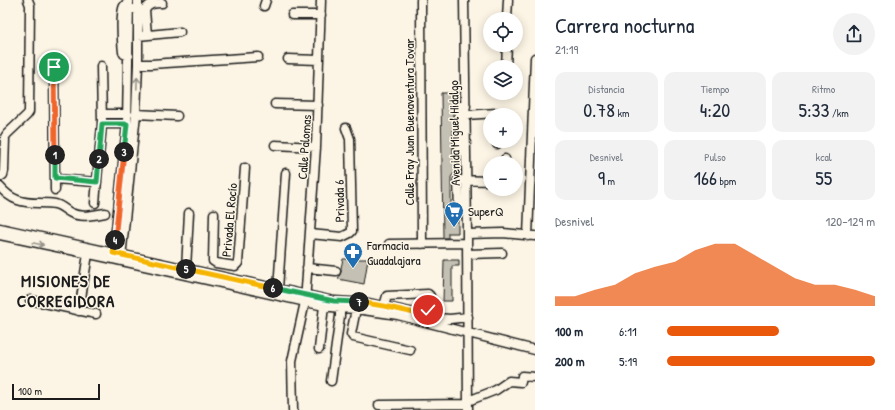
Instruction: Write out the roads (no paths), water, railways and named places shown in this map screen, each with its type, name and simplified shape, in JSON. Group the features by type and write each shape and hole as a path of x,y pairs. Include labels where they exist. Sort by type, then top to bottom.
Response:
{"street":[{"path":"0,177 4,171 6,135 27,115 29,110 30,5 28,0"},
{"name":"Calle Palomas","path":"293,410 292,362 305,298 316,147 321,0"},
{"name":"Calle Fray Juan Buenaventura Tovar","path":"420,0 422,244"},
{"name":"Avenida Miguel Hidalgo","path":"464,0 468,405"},
{"path":"508,0 508,12"},
{"path":"117,257 128,114 128,56 123,52 122,9 124,6 147,6 162,2"},
{"path":"135,5 147,35"},
{"path":"117,257 137,102 138,36 135,5"},
{"path":"292,15 321,15"},
{"path":"138,36 180,32"},
{"path":"138,64 258,57"},
{"path":"467,234 532,236 530,187 535,58"},
{"path":"288,59 319,60"},
{"path":"95,203 102,124 101,66"},
{"path":"54,67 55,190"},
{"path":"128,102 137,102"},
{"path":"275,104 318,105"},
{"path":"466,106 459,106 459,151 466,151"},
{"path":"102,114 128,114"},
{"path":"136,114 177,116"},
{"path":"466,115 483,114"},
{"path":"102,124 127,124"},
{"name":"Privada 6","path":"310,234 342,237 352,231 350,139 346,128"},
{"path":"275,145 316,147"},
{"name":"Privada El Rocío","path":"214,214 212,259 214,263 235,266 238,263 245,168"},
{"path":"278,289 286,173"},
{"path":"55,178 97,182"},
{"path":"466,181 483,181"},
{"path":"0,187 8,196 20,201 55,204 77,215 90,216 105,213"},
{"path":"186,269 189,213"},
{"path":"0,228 76,244 117,257 305,298 384,306 438,318 468,317"},
{"path":"0,236 88,254 117,257 225,277 278,289 324,306 398,315 535,350"},
{"path":"388,244 467,243"},
{"path":"467,254 502,253"},
{"path":"80,311 88,254"},
{"name":"Privada El Rocío","path":"225,277 226,265"},
{"path":"307,268 336,271"},
{"path":"384,306 387,296 428,294 430,296 427,316"},
{"path":"30,300 96,314"},
{"path":"319,349 324,306"},
{"path":"331,381 340,308"},
{"path":"356,309 351,334 352,337 410,350"},
{"path":"379,405 468,405 509,381 521,382 522,376 535,377"}],"place":[{"name":"SuperQ","path":"454,228"},
{"name":"Farmacia Guadalajara","path":"353,269"}],"district":[{"name":"MISIONES DE CORREGIDORA","path":"66,291"}]}
